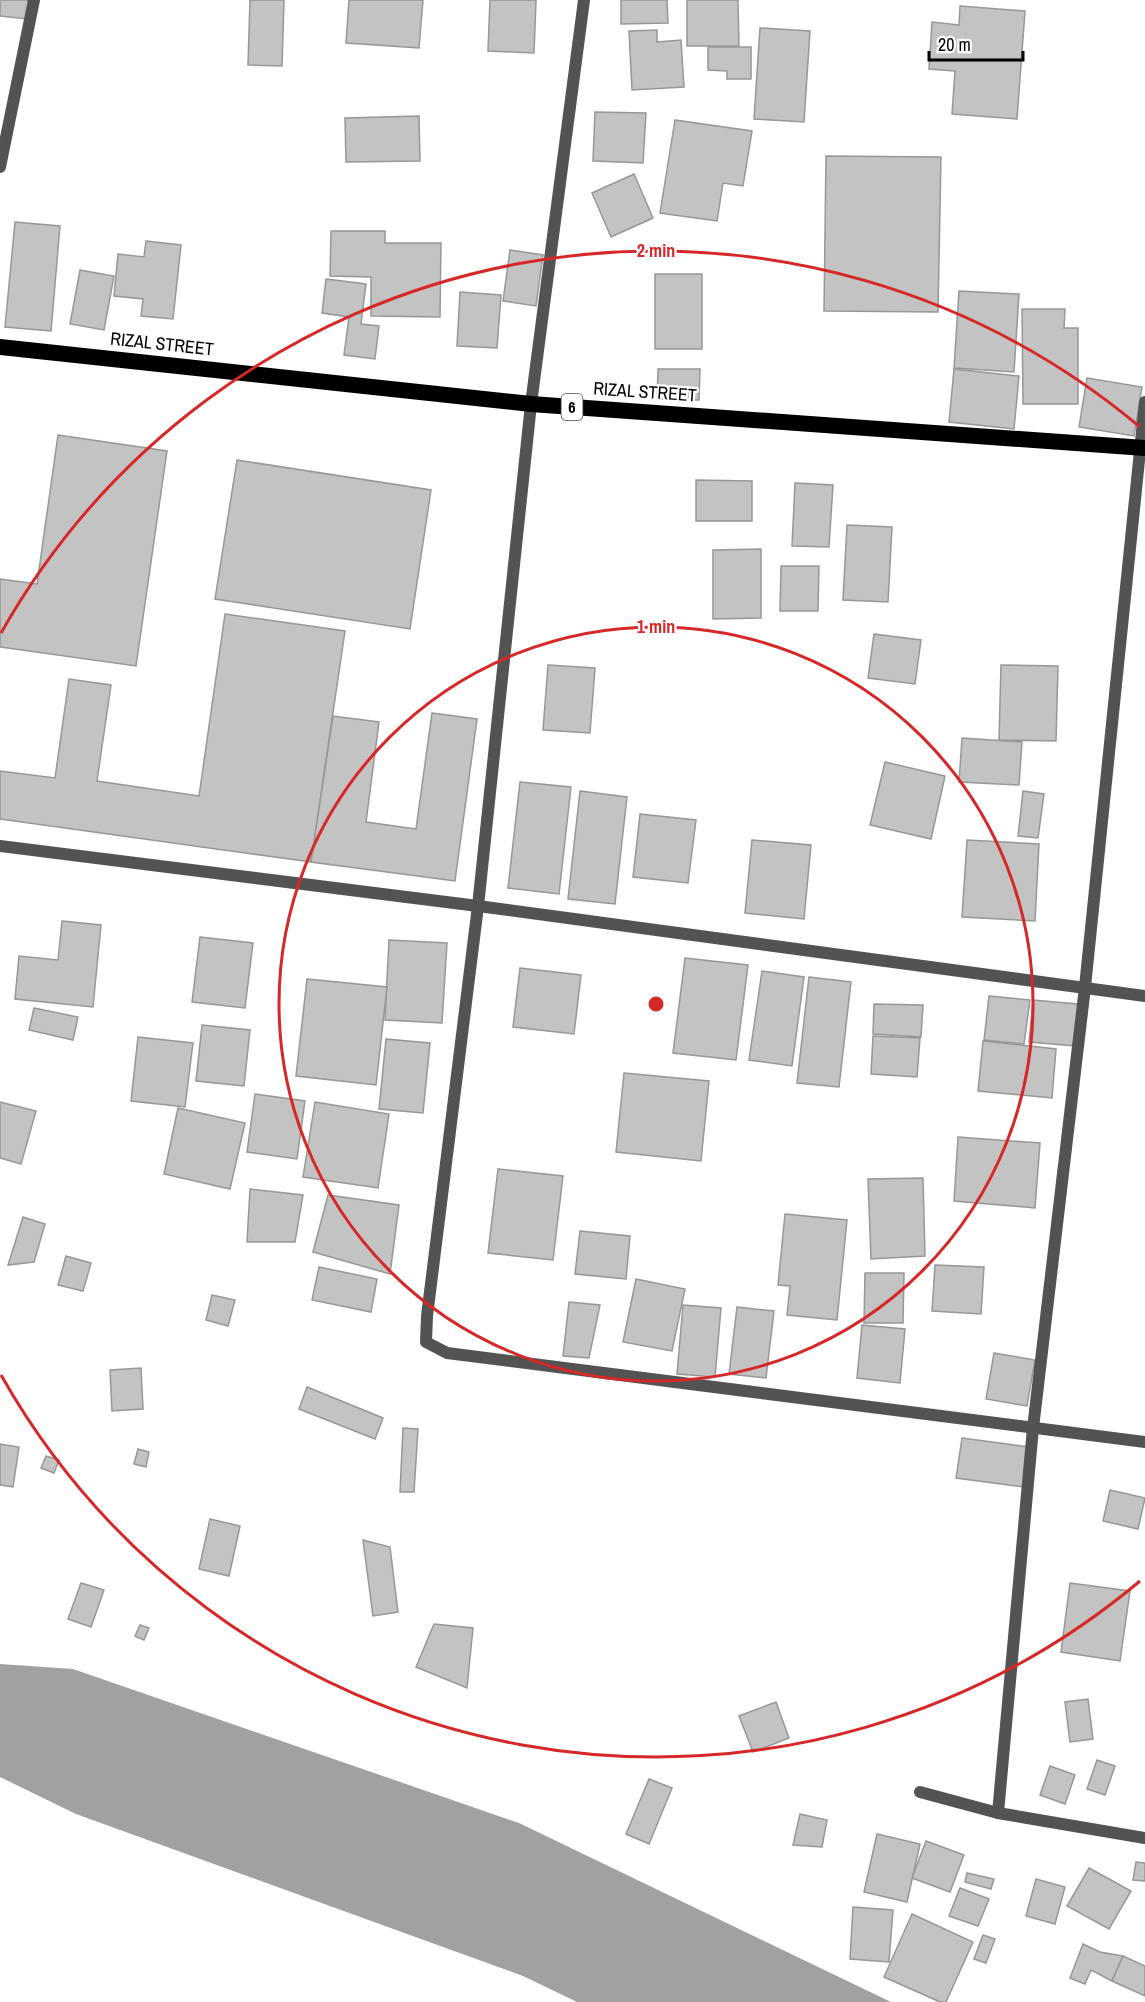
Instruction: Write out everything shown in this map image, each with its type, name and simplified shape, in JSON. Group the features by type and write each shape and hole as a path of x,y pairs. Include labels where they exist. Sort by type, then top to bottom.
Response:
{"highway":[{"name":"RIZAL STREET","path":"0,347 531,404 1142,448"}],"street":[{"path":"0,166 34,0"},
{"path":"584,0 531,404 478,906 427,1316 426,1342 447,1353 1145,1442"},
{"path":"998,1813 1033,1428 1085,987 1145,402"},
{"path":"0,846 478,906 1145,996"},
{"path":"920,1791 998,1813 1145,1838"}],"shaded area":[{"path":"0,1664 73,1669 519,1823 891,2002 577,2002 523,1976 76,1814 0,1777"}],"building":[{"path":"0,0 30,0 27,19 0,16"},
{"path":"250,0 284,0 282,66 248,65"},
{"path":"349,0 423,0 419,48 346,43"},
{"path":"490,0 536,0 534,53 488,51"},
{"path":"621,0 667,0 668,23 621,24"},
{"path":"687,0 738,0 739,46 687,46"},
{"path":"960,6 1025,11 1017,119 952,114 955,71 929,69 932,22 959,25"},
{"path":"760,28 810,31 804,122 754,119"},
{"path":"657,30 657,42 681,40 684,87 632,90 629,31"},
{"path":"708,47 751,47 751,79 727,79 727,71 708,70"},
{"path":"595,112 646,113 643,163 593,161"},
{"path":"419,116 420,161 346,162 345,118"},
{"path":"675,120 752,131 743,186 723,183 717,221 660,213"},
{"path":"826,156 941,157 938,312 824,311"},
{"path":"634,174 653,218 611,237 592,193"},
{"path":"15,222 60,226 51,331 5,327"},
{"path":"331,231 385,231 385,243 441,243 440,317 371,316 371,277 330,276"},
{"path":"146,241 181,245 173,319 141,316 143,299 114,296 118,254 144,257"},
{"path":"510,250 543,255 536,306 503,301"},
{"path":"80,270 114,276 104,330 70,324"},
{"path":"655,274 702,274 702,349 655,349"},
{"path":"326,279 366,284 361,324 379,326 375,359 344,355 349,317 322,313"},
{"path":"959,291 1019,294 1014,372 954,368"},
{"path":"460,292 501,295 497,348 457,346"},
{"path":"1022,309 1065,309 1064,328 1078,328 1078,404 1023,404"},
{"path":"658,369 700,369 699,400 657,399"},
{"path":"954,369 1019,376 1014,429 949,422"},
{"path":"1087,378 1142,387 1134,436 1079,427"},
{"path":"58,435 167,451 136,666 0,647 0,579 37,584"},
{"path":"237,460 431,490 410,629 215,599"},
{"path":"696,480 752,481 752,521 696,521"},
{"path":"795,483 833,485 829,547 792,546"},
{"path":"847,525 892,527 888,602 843,600"},
{"path":"761,549 761,618 713,619 713,550"},
{"path":"781,566 819,566 818,611 780,611"},
{"path":"225,614 345,631 311,862 0,819 0,771 55,778 69,679 111,685 97,781 199,796"},
{"path":"874,634 921,640 915,684 868,678"},
{"path":"548,665 595,668 590,733 543,730"},
{"path":"1001,665 1058,666 1056,741 999,740"},
{"path":"432,713 477,719 455,881 311,862 333,716 379,722 366,822 416,829"},
{"path":"962,738 1022,742 1019,785 959,782"},
{"path":"885,762 945,776 931,839 870,825"},
{"path":"520,782 571,787 559,894 508,888"},
{"path":"580,791 627,797 615,904 568,899"},
{"path":"1023,791 1044,794 1038,838 1018,836"},
{"path":"640,814 696,820 688,883 633,877"},
{"path":"752,840 811,845 804,919 745,913"},
{"path":"967,840 1039,844 1035,921 962,917"},
{"path":"62,921 101,925 93,1007 15,999 19,956 58,960"},
{"path":"200,937 253,943 245,1008 192,1002"},
{"path":"389,940 447,943 442,1023 385,1020"},
{"path":"685,958 748,965 736,1060 673,1053"},
{"path":"520,968 581,975 574,1034 513,1027"},
{"path":"762,971 804,977 792,1066 749,1060"},
{"path":"809,977 851,982 839,1087 797,1083"},
{"path":"307,979 387,987 376,1085 296,1076"},
{"path":"989,996 1030,1000 1024,1044 984,1040"},
{"path":"1033,1000 1078,1004 1075,1046 1029,1042"},
{"path":"874,1004 923,1005 921,1037 873,1034"},
{"path":"34,1008 78,1017 73,1040 29,1030"},
{"path":"202,1025 250,1030 244,1086 196,1081"},
{"path":"873,1036 920,1038 917,1077 871,1074"},
{"path":"138,1037 193,1043 185,1107 131,1101"},
{"path":"386,1039 430,1043 423,1113 379,1109"},
{"path":"983,1041 1056,1049 1052,1098 978,1091"},
{"path":"624,1073 709,1081 701,1161 616,1152"},
{"path":"255,1094 305,1101 297,1159 247,1152"},
{"path":"0,1102 36,1111 21,1164 0,1158"},
{"path":"315,1102 389,1114 378,1188 303,1177"},
{"path":"178,1108 245,1123 230,1189 164,1174"},
{"path":"958,1137 1040,1143 1035,1208 954,1201"},
{"path":"498,1169 563,1176 553,1260 488,1253"},
{"path":"923,1178 925,1256 871,1259 868,1179"},
{"path":"250,1189 303,1195 295,1242 247,1242"},
{"path":"328,1195 399,1205 390,1274 313,1252"},
{"path":"785,1214 847,1220 837,1320 787,1315 790,1286 778,1285"},
{"path":"23,1217 45,1224 34,1262 8,1265"},
{"path":"580,1231 630,1236 626,1279 575,1274"},
{"path":"66,1256 91,1263 83,1291 58,1285"},
{"path":"935,1265 984,1267 981,1314 932,1311"},
{"path":"319,1267 377,1279 371,1312 312,1300"},
{"path":"865,1273 904,1273 903,1323 864,1323"},
{"path":"636,1279 685,1289 672,1351 623,1342"},
{"path":"212,1295 235,1300 228,1326 206,1320"},
{"path":"569,1302 600,1305 589,1358 563,1356"},
{"path":"683,1305 721,1308 715,1377 677,1374"},
{"path":"737,1307 774,1311 766,1378 729,1374"},
{"path":"862,1325 905,1329 900,1383 857,1378"},
{"path":"994,1353 1035,1360 1027,1406 986,1399"},
{"path":"141,1368 143,1409 112,1411 110,1370"},
{"path":"307,1387 383,1418 375,1439 299,1409"},
{"path":"403,1428 418,1429 414,1492 400,1492"},
{"path":"962,1438 1029,1447 1024,1487 956,1478"},
{"path":"0,1444 19,1447 13,1487 0,1485"},
{"path":"138,1449 149,1452 146,1467 134,1464"},
{"path":"46,1456 59,1460 54,1473 41,1468"},
{"path":"1110,1490 1145,1498 1138,1529 1103,1521"},
{"path":"210,1519 240,1526 229,1576 199,1569"},
{"path":"363,1540 390,1547 398,1612 373,1616"},
{"path":"81,1583 104,1590 91,1627 68,1619"},
{"path":"1070,1583 1130,1591 1120,1661 1061,1652"},
{"path":"434,1624 473,1628 467,1688 416,1667"},
{"path":"140,1625 149,1628 144,1640 135,1636"},
{"path":"1088,1699 1093,1739 1070,1742 1065,1702"},
{"path":"776,1702 789,1738 753,1752 739,1716"},
{"path":"1097,1760 1115,1766 1105,1795 1087,1789"},
{"path":"1050,1766 1075,1775 1065,1804 1040,1795"},
{"path":"649,1779 672,1788 649,1844 626,1834"},
{"path":"800,1814 827,1820 822,1847 793,1845"},
{"path":"877,1834 920,1844 907,1902 864,1892"},
{"path":"926,1841 964,1855 950,1892 912,1878"},
{"path":"1136,1862 1145,1863 1145,1881 1133,1880"},
{"path":"1089,1868 1131,1891 1109,1929 1067,1906"},
{"path":"967,1873 994,1879 991,1889 965,1882"},
{"path":"1036,1879 1065,1887 1055,1924 1026,1916"},
{"path":"960,1888 989,1899 978,1926 949,1916"},
{"path":"853,1907 893,1910 889,1962 850,1959"},
{"path":"912,1914 973,1942 946,2002 940,2002 884,1977"},
{"path":"983,1935 995,1939 986,1963 974,1959"},
{"path":"1083,1944 1100,1952 1123,1956 1112,1981 1091,1970 1085,1984 1070,1978"},
{"path":"1123,1956 1145,1966 1145,1996 1112,1981"}]}
